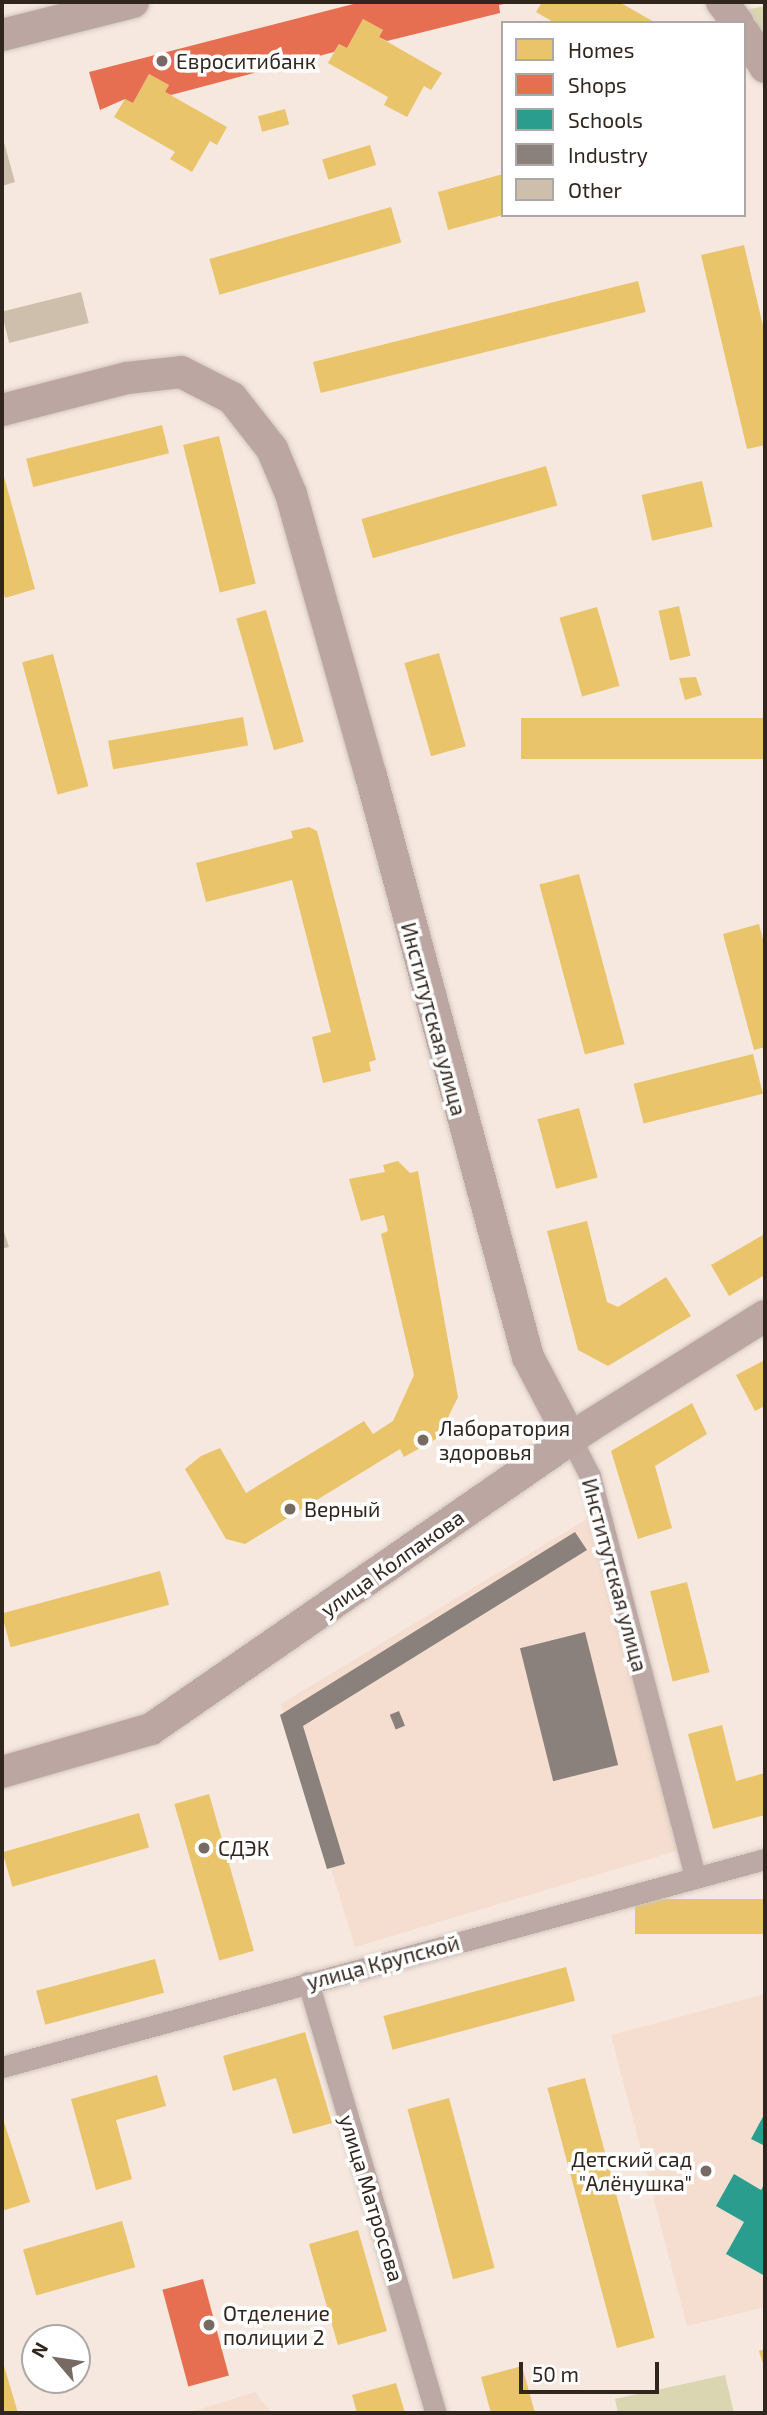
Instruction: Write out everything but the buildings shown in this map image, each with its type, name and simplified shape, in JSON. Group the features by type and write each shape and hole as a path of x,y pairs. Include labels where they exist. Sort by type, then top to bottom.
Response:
{"street":[{"path":"2,35 133,2"},
{"path":"722,2 736,21"},
{"path":"746,36 765,66"},
{"name":"Институтская улица","path":"2,410 127,378 181,372 233,398 272,449 291,494 368,764 528,1357 590,1476 695,1877"},
{"name":"улица Колпакова","path":"2,1772 150,1729 571,1439 765,1317"},
{"name":"улица Крупской","path":"2,2067 765,1859"},
{"name":"улица Матросова","path":"308,1982 436,2413"}],"shaded area":[{"path":"765,6 765,43 745,10"},
{"path":"590,1517 680,1850 355,1947 281,1704"},
{"name":"Детский сад \"Алёнушка\"","path":"765,1994 765,2307 687,2326 611,2035"},
{"path":"725,2375 734,2413 618,2413 615,2399"},
{"path":"255,2392 272,2413 188,2413"}],"place":[{"name":"Евроситибанк","path":"162,61"},
{"name":"Лаборатория здоровья","path":"423,1440"},
{"name":"Верный","path":"290,1509"},
{"name":"СДЭК","path":"204,1848"},
{"name":"Детский сад \"Алёнушка\"","path":"706,2171"},
{"name":"Отделение полиции 2","path":"209,2325"}]}
